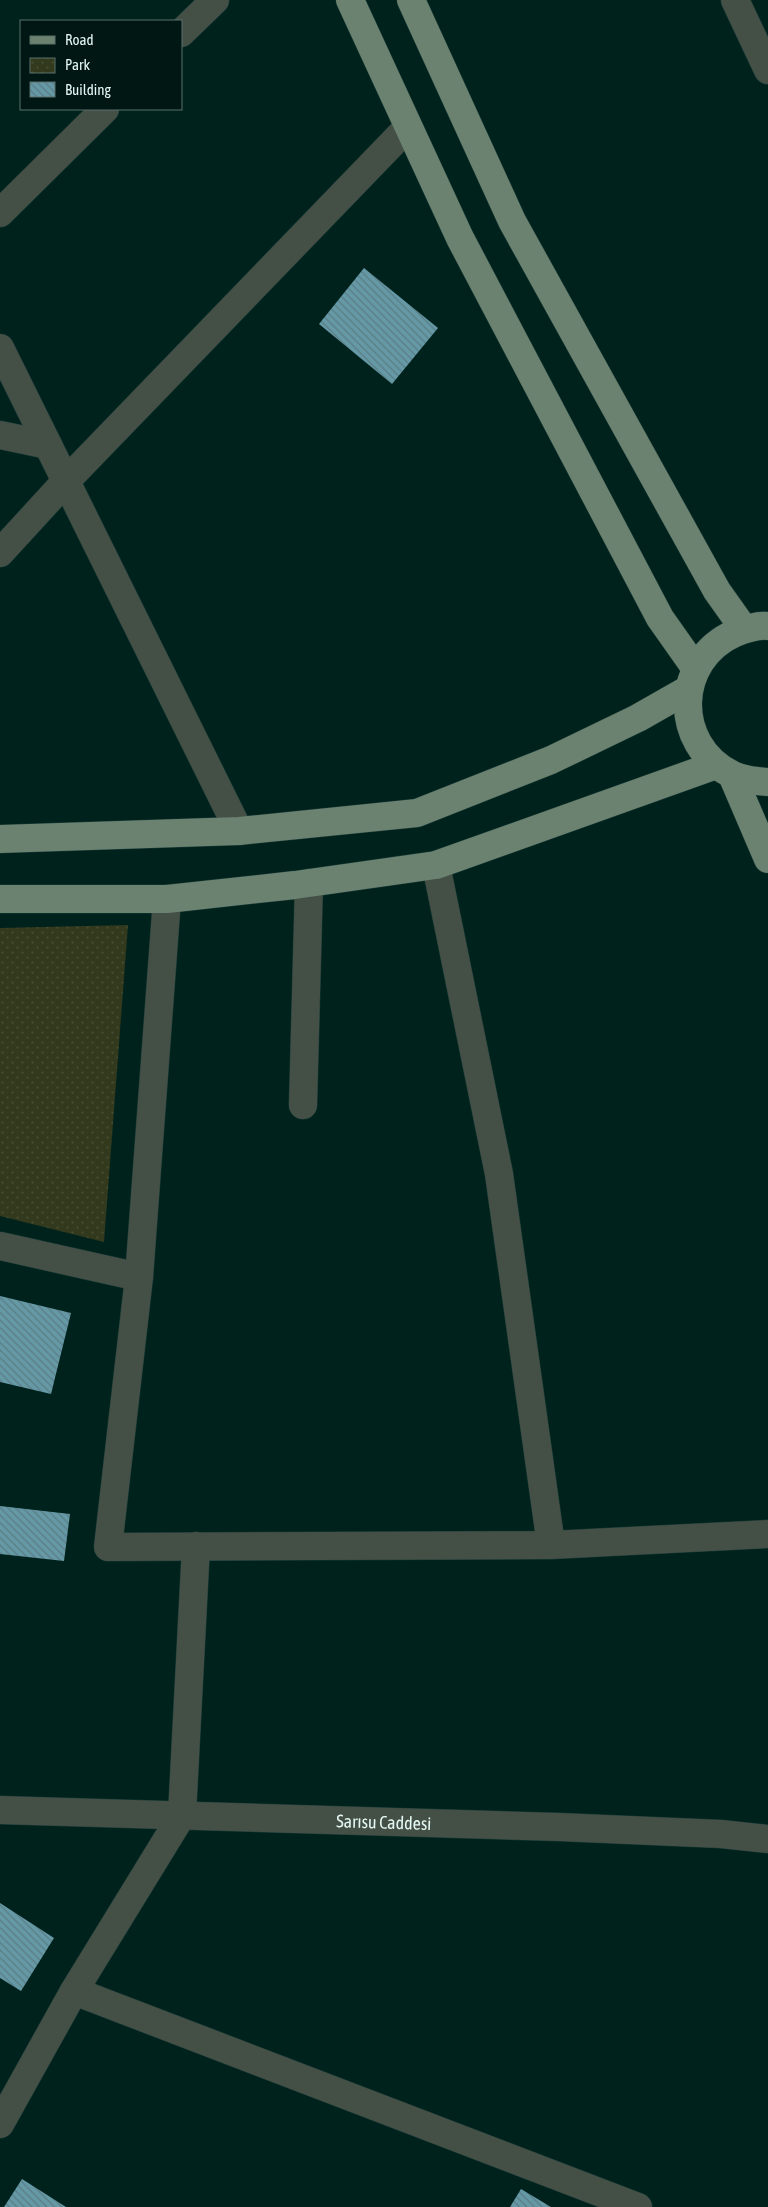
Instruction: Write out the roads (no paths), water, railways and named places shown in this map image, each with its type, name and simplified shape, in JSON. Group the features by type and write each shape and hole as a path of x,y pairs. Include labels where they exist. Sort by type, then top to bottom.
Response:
{"main road":[{"path":"350,0 460,238 693,679"},
{"path":"411,0 512,221 717,591 756,628 724,638 708,651 693,679 687,710 692,731 702,749 724,770 768,859"},
{"path":"0,839 239,831 417,814 551,760 638,718 693,679"},
{"path":"0,899 168,899 309,883 436,865 724,770 750,781 768,782"}],"street":[{"path":"182,32 215,0"},
{"path":"735,0 768,70"},
{"path":"0,213 104,110"},
{"path":"0,553 66,481 408,126"},
{"path":"0,348 239,831"},
{"path":"0,435 48,445"},
{"path":"436,865 499,1174 551,1545"},
{"path":"303,1105 309,883"},
{"path":"168,899 139,1276 108,1547 551,1545 768,1534"},
{"path":"0,1246 139,1276"},
{"path":"0,2124 74,1991 182,1815 196,1546"},
{"name":"Sarısu Caddesi","path":"0,1810 578,1828 721,1834 768,1839"},
{"path":"74,1991 638,2207"}]}
